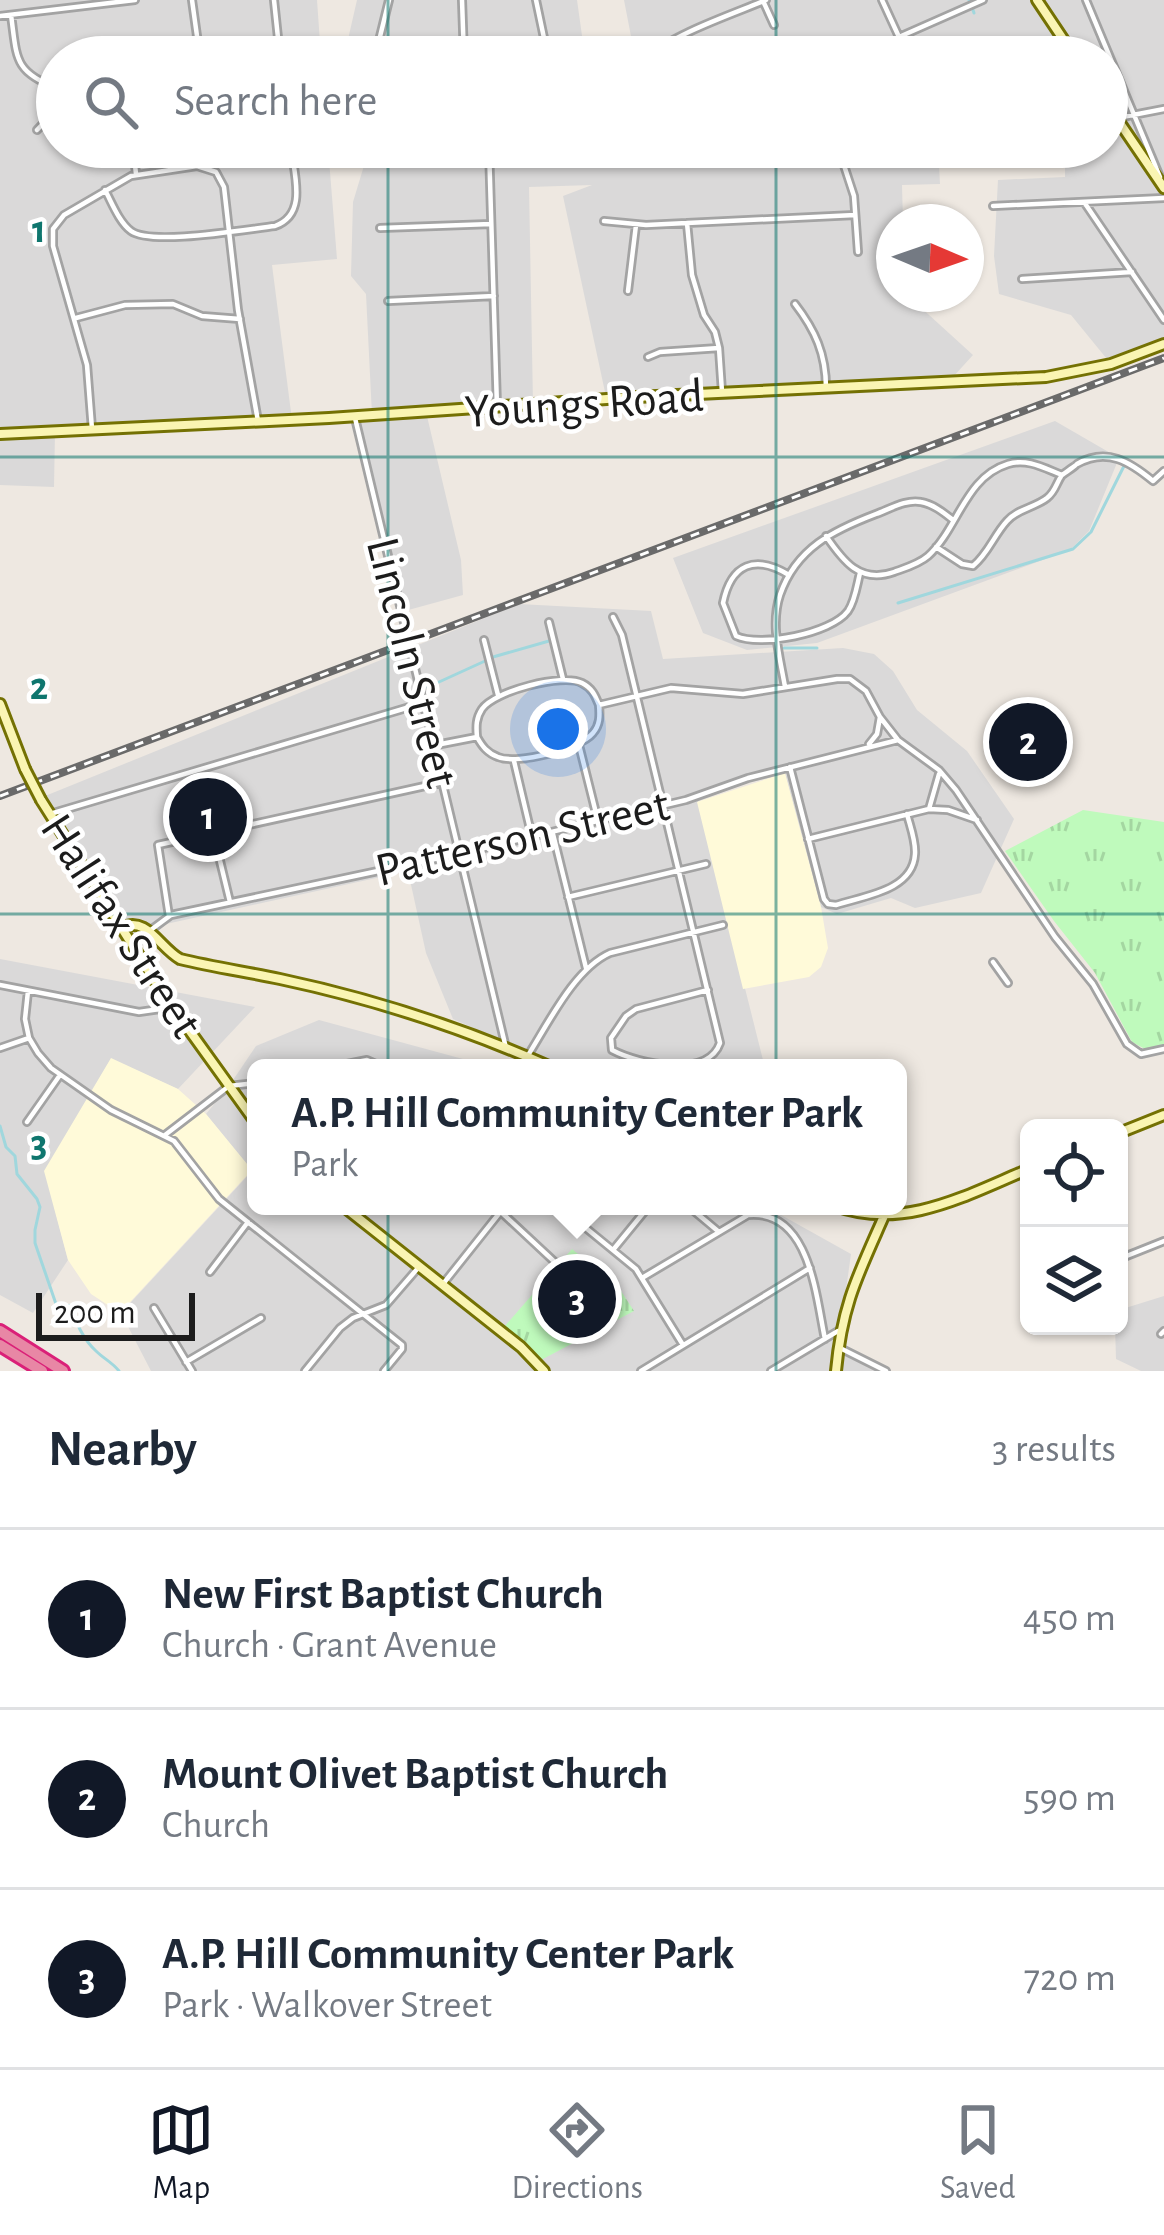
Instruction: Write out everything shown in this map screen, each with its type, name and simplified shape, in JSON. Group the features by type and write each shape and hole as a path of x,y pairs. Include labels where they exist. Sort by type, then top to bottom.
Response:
{"highway":[{"path":"0,1331 63,1371"},
{"path":"0,1345 42,1371"}],"street":[{"path":"0,16 135,0"},
{"path":"192,0 197,36"},
{"path":"274,0 278,36"},
{"path":"380,36 388,0"},
{"path":"462,0 463,36"},
{"path":"536,0 544,36"},
{"path":"682,36 764,0 774,25"},
{"path":"882,0 899,36"},
{"path":"901,36 983,0"},
{"path":"1037,0 1062,36"},
{"path":"1086,0 1101,36"},
{"path":"11,15 16,51 24,71 36,80"},
{"path":"1128,99 1164,188"},
{"path":"1128,117 1164,109"},
{"path":"1128,140 1164,188"},
{"path":"135,168 136,174"},
{"path":"92,429 89,376 52,232 64,215 136,174 182,168"},
{"path":"207,168 220,177 224,187 258,422"},
{"path":"105,190 126,227 143,237 275,226 292,216 297,201 293,168"},
{"path":"490,168 497,407"},
{"path":"845,168 854,196 858,252"},
{"path":"993,206 1164,198"},
{"path":"1084,202 1164,320"},
{"path":"604,221 688,224 856,215"},
{"path":"380,228 491,224"},
{"path":"688,224 692,275 704,315 715,332 722,393"},
{"path":"628,291 636,225"},
{"path":"1022,279 1132,272"},
{"path":"388,301 494,296"},
{"path":"75,318 115,307 173,304 202,316 240,319"},
{"path":"795,304 819,343 826,388"},
{"name":"Youngs Road","path":"0,434 1046,377 1111,364 1164,344"},
{"path":"648,357 719,348"},
{"name":"Lincoln Street","path":"355,417 506,1048"},
{"path":"936,547 974,566 1006,521 1047,498 1062,475 1085,460 1126,460 1153,481 1164,471"},
{"path":"826,536 842,560 860,573 889,574 920,562 936,547 980,481 999,467 1024,461 1062,475"},
{"path":"785,687 776,610 789,575 807,550 826,536 914,501 933,506 953,520"},
{"path":"789,575 764,563 744,567 732,577 723,599 732,632 751,640 814,632 849,610 860,573"},
{"path":"613,617 637,696 720,1042 718,1051 702,1059"},
{"path":"549,622 563,679"},
{"path":"484,640 498,695"},
{"path":"563,679 588,687 599,705 592,735 579,744 513,760 493,755 481,745 478,715 486,704 498,695 563,679"},
{"path":"599,705 678,687 732,694 850,679 866,691 898,740 939,770 956,790 1055,937 1094,984 1127,1044 1141,1054 1164,1049"},
{"path":"50,814 424,703"},
{"name":"Halifax Street","path":"0,704 41,800 169,1003 247,1110"},
{"path":"865,748 877,734 880,717"},
{"path":"435,746 477,736"},
{"name":"Patterson Street","path":"148,932 169,916 553,832 898,740"},
{"path":"579,744 598,821"},
{"path":"513,760 532,837"},
{"path":"790,767 826,902 836,905 902,880 915,856 907,814"},
{"path":"929,809 939,770"},
{"path":"230,902 214,832 443,782"},
{"path":"808,839 929,809 976,820"},
{"name":"Halifax Street","path":"169,916 158,845 214,832"},
{"path":"553,832 586,968"},
{"path":"568,897 706,864"},
{"path":"122,928 136,922 180,959 369,1001 532,1059"},
{"path":"527,1057 586,968 610,952 723,925"},
{"path":"994,962 1008,983"},
{"path":"0,986 139,1012 169,1003"},
{"path":"638,1059 612,1050 611,1038 629,1013 708,990"},
{"path":"28,991 29,1038 45,1062 111,1110 165,1135 181,1148 219,1199 402,1345 384,1371"},
{"path":"0,1048 29,1038"},
{"path":"27,1121 60,1075"},
{"path":"165,1135 230,1086 247,1084"},
{"path":"1128,1129 1164,1114"},
{"path":"907,1212 932,1208 1020,1173"},
{"path":"355,1215 521,1346 544,1371"},
{"path":"443,1284 498,1215"},
{"path":"509,1215 566,1277"},
{"path":"570,1215 630,1262 683,1346"},
{"path":"613,1250 642,1215"},
{"path":"699,1215 719,1232"},
{"path":"643,1278 750,1215"},
{"path":"757,1215 768,1217 805,1251 825,1339"},
{"path":"875,1215 890,1215"},
{"path":"836,1371 840,1330 852,1286 884,1216"},
{"path":"209,1272 248,1222"},
{"path":"1128,1255 1164,1241"},
{"path":"305,1371 340,1328 386,1305 420,1265"},
{"path":"641,1371 810,1268"},
{"path":"154,1308 192,1371"},
{"path":"186,1362 261,1318"},
{"path":"771,1371 840,1330"},
{"path":"838,1347 886,1371"}],"shaded area":[{"path":"0,0 317,0 320,36 36,36 36,168 330,168 337,259 272,265 292,420 55,432 54,487 0,485"},
{"path":"357,0 577,0 582,36 349,36"},
{"path":"624,0 1164,0 1164,345 1111,364 1071,315 999,294 994,256 998,180 1065,177 1065,168 1128,168 1128,36 631,36"},
{"path":"363,168 939,168 940,184 902,185 903,204 876,204 876,312 926,312 973,355 942,389 608,406 563,196 592,185 529,187 533,404 426,412 461,560 463,595 401,612 355,417 372,415 366,294 351,276 353,202"},
{"path":"1055,421 1119,458 1089,531 1070,550 817,643 747,650 703,633 673,558"},
{"path":"519,604 651,611 663,659 843,648 874,654 893,671 917,710 967,751 1014,819 981,893 915,908 891,898 837,914 821,907 785,774 698,801 763,1059 544,1059 453,1019 426,953 408,871 166,924 141,947 45,796"},
{"path":"785,773 828,948 821,967 809,977 743,989 697,802"},
{"path":"0,959 255,1007 178,1089 111,1059 45,1171 68,1260 33,1313 0,1295"},
{"path":"319,1020 463,1059 247,1059 256,1046"},
{"path":"111,1058 178,1089 206,1114 247,1164 247,1175 120,1313 91,1294 68,1260 44,1171"},
{"path":"247,1059 247,1165 206,1114"},
{"path":"247,1176 247,1215 781,1215 851,1254 838,1347 886,1371 151,1371 121,1313"},
{"path":"1164,1296 1164,1371 1141,1371 1116,1359 1115,1335 1128,1335 1128,1307"}],"green space":[{"path":"1083,810 1164,822 1164,1044 1145,1049 1132,1042 1095,973 1005,851"},
{"path":"572,1249 619,1288 634,1311 541,1360 504,1327"}],"waterway":[{"path":"898,603 1073,549 1091,532 1124,466"},
{"path":"493,657 549,641"},
{"path":"784,648 817,648"},
{"path":"428,687 485,661"},
{"path":"0,1126 6,1147 15,1156 17,1174 40,1207 35,1243 56,1304 72,1306 87,1341 119,1371"}],"railway":[{"path":"0,796 1164,358"}],"place":[{"name":"Mount Olivet Baptist Church","path":"1028,742"},
{"name":"New First Baptist Church","path":"208,817"},
{"name":"A.P. Hill Community Center Park","path":"577,1299"}]}
